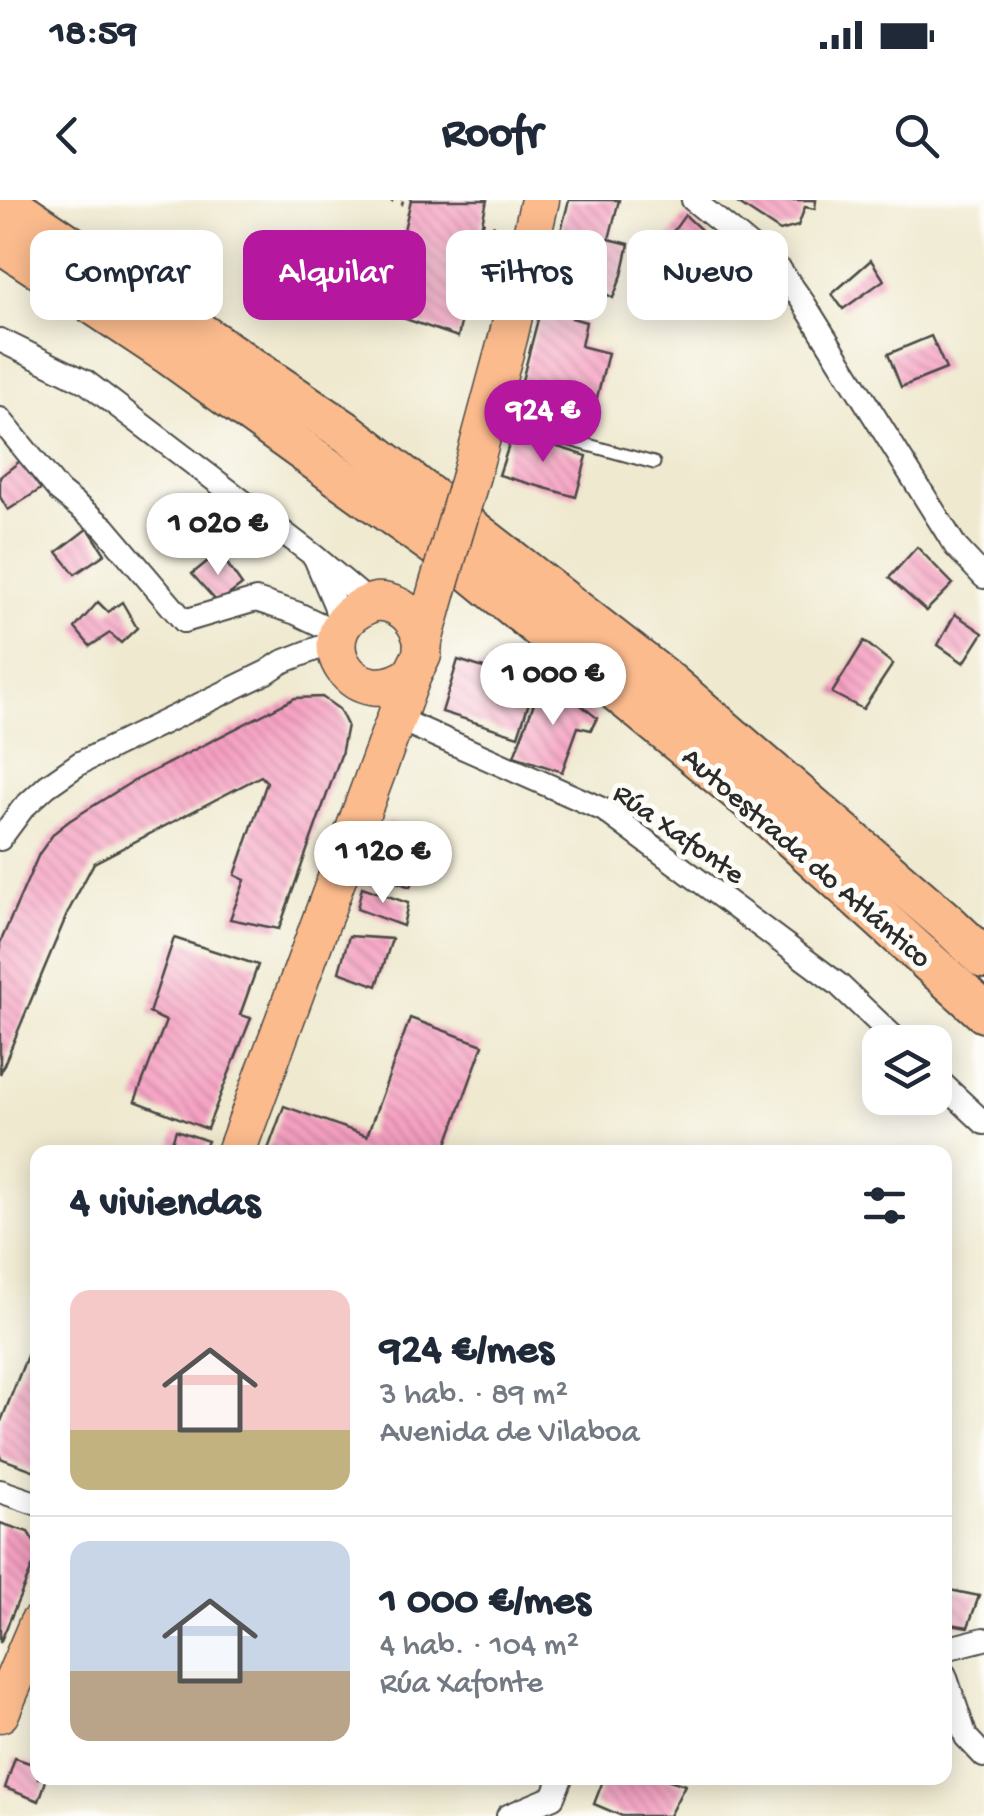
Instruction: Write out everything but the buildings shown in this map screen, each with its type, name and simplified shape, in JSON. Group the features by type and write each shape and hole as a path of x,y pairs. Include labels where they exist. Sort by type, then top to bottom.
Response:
{"highway":[{"name":"Autoestrada do Atlántico","path":"3,200 348,433 668,682 984,958"},
{"path":"342,650 380,689 398,685 438,587 472,475 540,200"},
{"name":"Autoestrada do Atlántico","path":"0,242 167,353 469,570 759,808 984,1012"},
{"path":"239,1145 392,729 416,645 401,608 385,602 370,603 348,615 342,650 375,708 392,729"},
{"path":"0,1713 30,1643"}],"street":[{"path":"693,200 780,270 956,546 984,577"},
{"path":"0,366 10,345 86,382 370,603"},
{"path":"0,419 60,491 104,527 184,621 256,600 296,613 342,650"},
{"path":"313,555 335,604 342,650"},
{"path":"0,838 23,808 80,764 282,662 342,650"},
{"name":"Rúa Xafonte","path":"392,729 604,810 838,984 881,1025"},
{"path":"952,1092 984,1123"},
{"path":"0,1491 30,1501"},
{"path":"952,1647 984,1639"},
{"path":"952,1695 966,1737 984,1756"},
{"path":"508,1816 553,1797 558,1785"}],"lane":[{"path":"488,417 654,463"}],"path":[{"path":"391,200 410,205"},
{"path":"482,223 498,228"}]}
